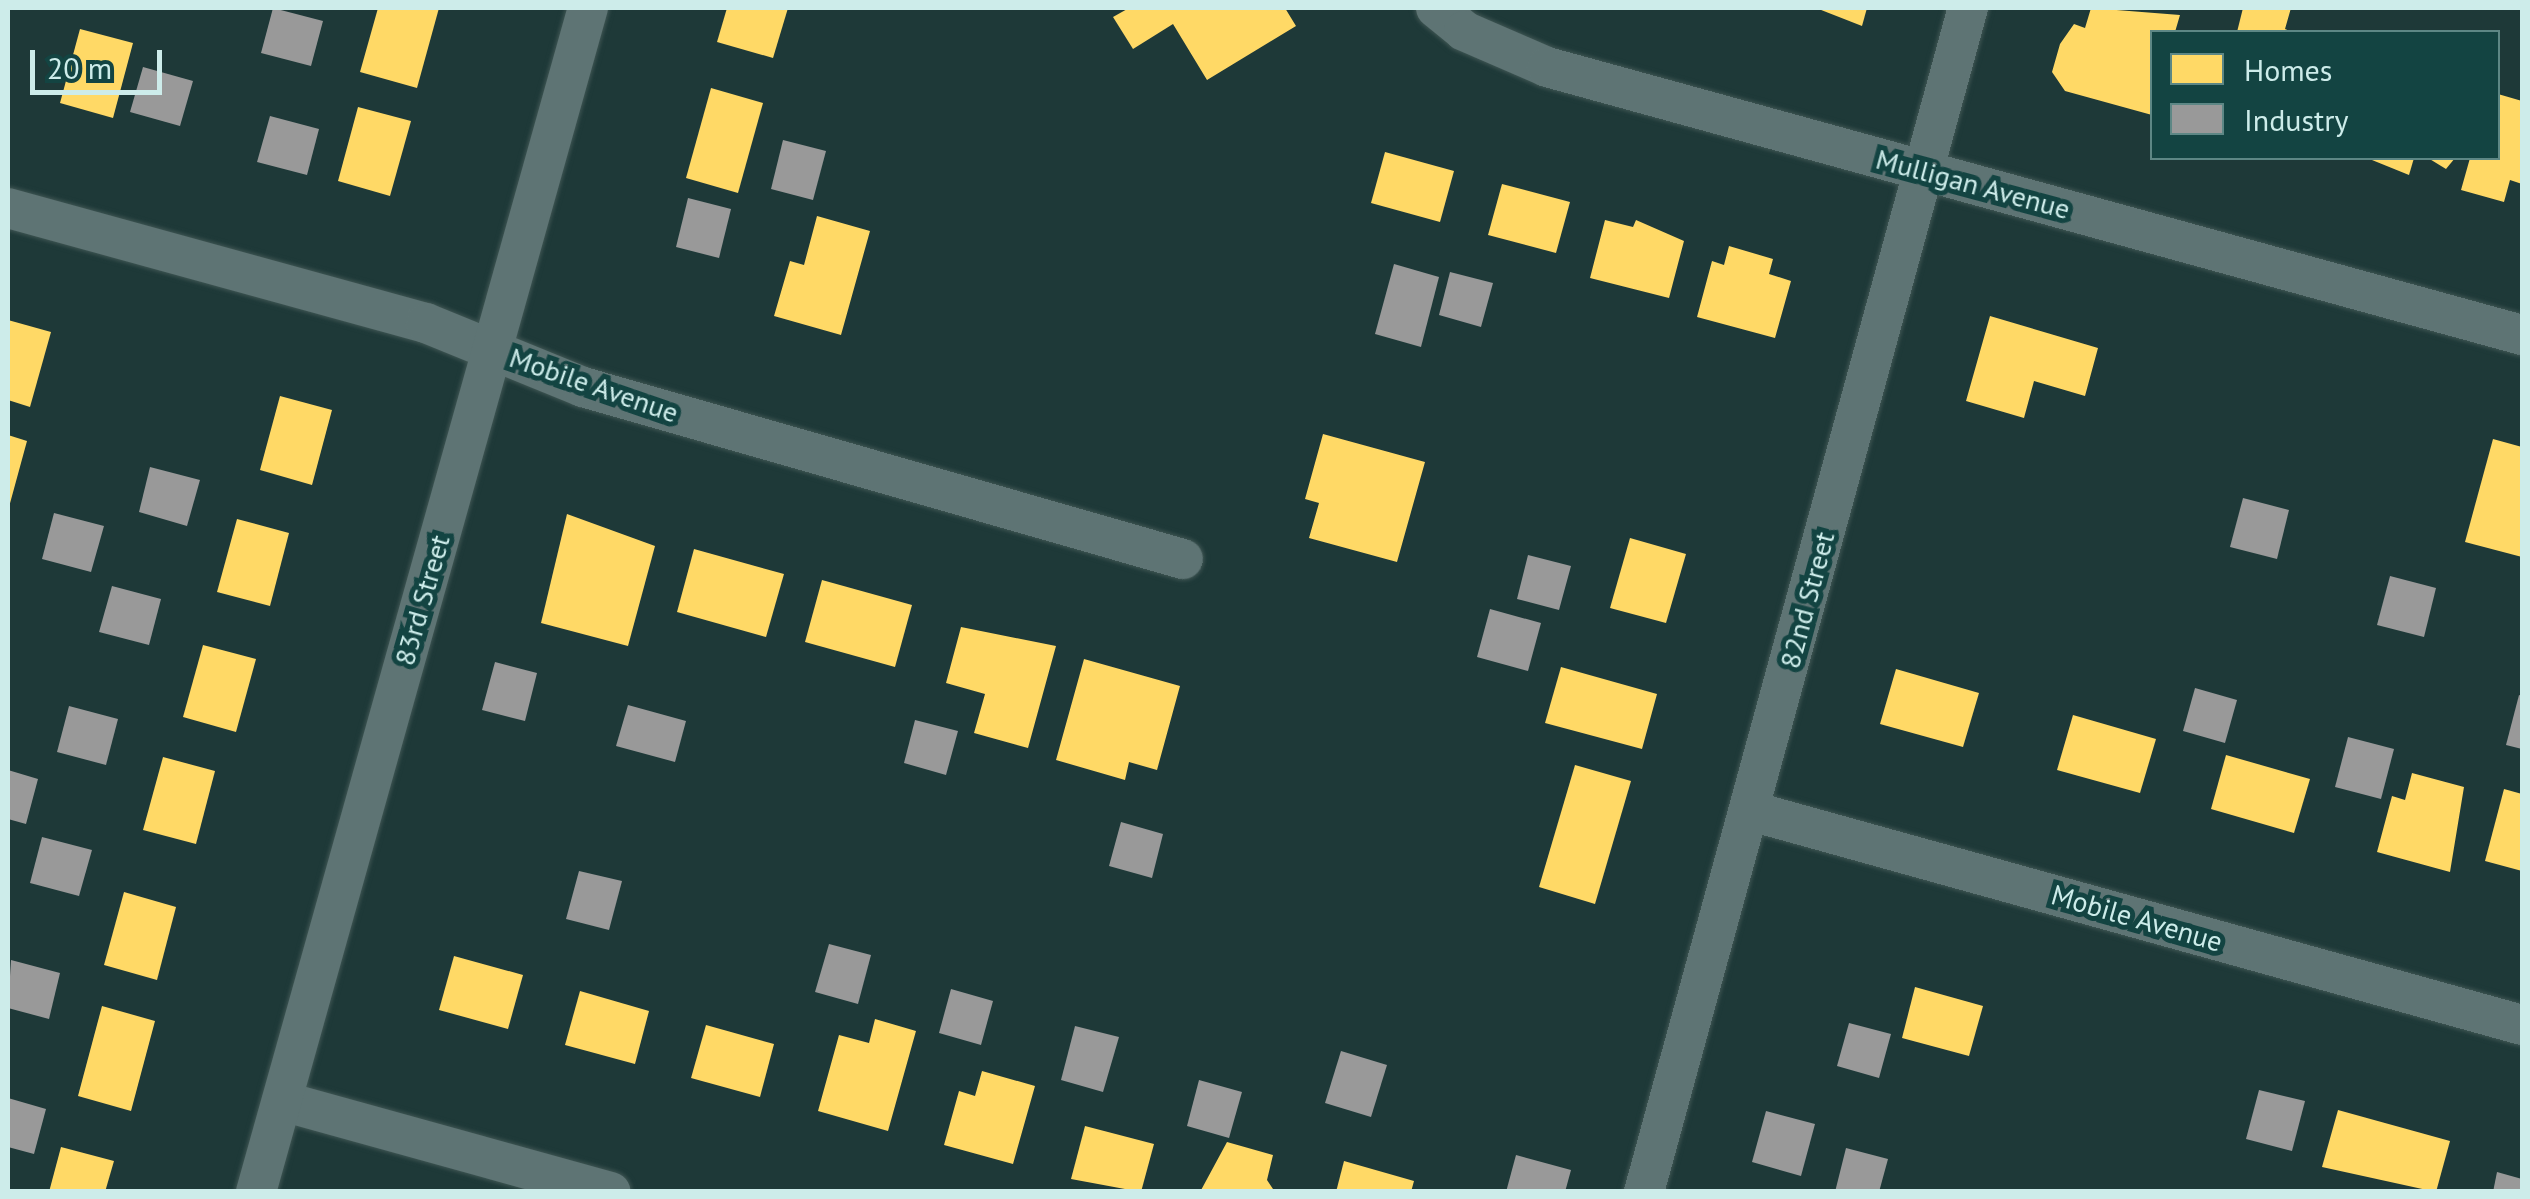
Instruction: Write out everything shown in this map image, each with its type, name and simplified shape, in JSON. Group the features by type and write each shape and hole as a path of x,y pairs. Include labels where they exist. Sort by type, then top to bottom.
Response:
{"street":[{"name":"83rd Street","path":"256,1192 588,8"},
{"name":"Mulligan Avenue","path":"1436,8 1464,31 1546,67 2522,335"},
{"name":"82nd Street","path":"1644,1192 1968,8"},
{"name":"Mobile Avenue","path":"8,208 426,323 583,387 1183,559"},
{"name":"Mobile Avenue","path":"1750,811 2522,1025"},
{"path":"282,1101 611,1192"}],"building: Homes":[{"path":"378,8 439,8 417,88 360,72"},
{"path":"727,8 788,8 773,58 717,42"},
{"path":"1129,8 1285,8 1296,26 1207,80 1173,24 1133,49 1113,17"},
{"path":"1816,8 1867,8 1862,26"},
{"path":"2091,8 2180,15 2176,30 2150,30 2150,114 2065,91 2052,72 2060,44 2074,24 2085,28"},
{"path":"2243,8 2291,8 2288,30 2238,30"},
{"path":"80,29 133,43 113,118 60,103"},
{"path":"711,88 763,103 738,193 686,178"},
{"path":"2500,95 2522,101 2522,184 2510,180 2504,202 2461,190 2469,160 2500,160"},
{"path":"358,107 411,121 390,196 338,181"},
{"path":"1385,152 1454,171 1440,222 1371,203"},
{"path":"2372,160 2413,160 2409,175"},
{"path":"2431,160 2453,160 2446,169"},
{"path":"1502,184 1570,202 1556,253 1488,235"},
{"path":"817,216 870,231 841,335 774,316 790,261 804,265"},
{"path":"1605,220 1633,227 1636,220 1684,241 1669,298 1590,278"},
{"path":"1729,246 1773,259 1769,274 1791,281 1775,338 1697,317 1712,261 1724,265"},
{"path":"1990,316 2098,348 2085,396 2034,381 2024,418 1966,401"},
{"path":"8,320 51,332 30,407 8,400"},
{"path":"280,396 332,410 312,485 260,470"},
{"path":"1323,434 1425,462 1397,562 1309,538 1319,503 1305,499"},
{"path":"8,435 27,441 9,507 8,507"},
{"path":"2493,439 2522,447 2522,557 2465,542"},
{"path":"567,514 655,546 628,646 541,623"},
{"path":"237,519 289,533 270,606 217,592"},
{"path":"1630,538 1686,554 1666,623 1610,608"},
{"path":"694,549 784,574 766,637 677,612"},
{"path":"822,580 912,605 895,667 805,642"},
{"path":"961,627 1056,646 1028,748 974,733 985,694 946,683"},
{"path":"203,645 256,659 236,732 183,717"},
{"path":"1084,659 1180,686 1157,770 1129,762 1125,780 1056,760"},
{"path":"1561,667 1657,694 1642,749 1545,723"},
{"path":"1896,669 1979,693 1963,747 1880,724"},
{"path":"2073,715 2156,739 2140,793 2057,770"},
{"path":"2226,755 2310,779 2294,833 2211,809"},
{"path":"163,757 215,771 196,844 143,830"},
{"path":"1575,765 1631,781 1595,904 1539,887"},
{"path":"2412,773 2464,787 2450,872 2377,852 2392,796 2405,800"},
{"path":"2504,789 2522,794 2522,871 2485,861"},
{"path":"124,892 176,907 157,980 104,965"},
{"path":"454,956 523,975 508,1029 439,1010"},
{"path":"1915,987 1983,1006 1969,1056 1902,1038"},
{"path":"580,991 649,1011 635,1064 565,1045"},
{"path":"102,1006 155,1021 131,1111 78,1096"},
{"path":"875,1019 916,1031 888,1131 818,1111 839,1035 869,1043"},
{"path":"706,1025 774,1044 760,1097 691,1078"},
{"path":"982,1071 1035,1086 1013,1164 944,1145 959,1091 975,1096"},
{"path":"2338,1110 2450,1141 2436,1192 2322,1167"},
{"path":"1085,1126 1154,1144 1141,1192 1071,1179"},
{"path":"1227,1142 1273,1155 1267,1180 1275,1192 1200,1192"},
{"path":"61,1147 114,1161 105,1192 49,1192"},
{"path":"1344,1161 1414,1181 1411,1192 1336,1192"}],"building: Industry":[{"path":"273,8 323,21 311,66 261,53"},
{"path":"143,67 193,81 180,126 130,112"},
{"path":"270,116 319,129 307,175 257,162"},
{"path":"783,140 826,151 813,200 771,189"},
{"path":"688,198 731,209 719,258 676,247"},
{"path":"1394,264 1439,277 1421,347 1375,334"},
{"path":"1450,272 1493,283 1481,327 1439,315"},
{"path":"150,467 200,480 187,526 139,512"},
{"path":"2243,498 2289,510 2277,559 2230,547"},
{"path":"54,513 104,526 91,572 42,559"},
{"path":"1528,555 1571,566 1559,610 1517,599"},
{"path":"2390,576 2436,588 2424,637 2377,625"},
{"path":"112,586 161,599 149,645 99,632"},
{"path":"1490,609 1541,623 1528,671 1477,657"},
{"path":"495,662 537,673 525,721 482,710"},
{"path":"2195,688 2237,700 2225,743 2183,731"},
{"path":"2519,695 2522,696 2522,749 2506,745"},
{"path":"628,705 686,721 675,762 616,746"},
{"path":"69,706 118,719 106,765 57,752"},
{"path":"915,720 958,731 946,775 904,763"},
{"path":"2348,737 2394,749 2381,799 2335,787"},
{"path":"8,770 38,779 26,824 8,819"},
{"path":"1121,822 1163,834 1152,878 1109,866"},
{"path":"42,837 92,850 79,896 30,883"},
{"path":"579,871 622,881 609,930 566,919"},
{"path":"829,944 871,955 858,1004 815,992"},
{"path":"11,960 60,973 49,1019 8,1008"},
{"path":"951,989 993,1001 981,1045 939,1033"},
{"path":"1849,1023 1891,1034 1879,1078 1837,1066"},
{"path":"1075,1026 1119,1037 1103,1092 1061,1080"},
{"path":"1341,1051 1387,1065 1371,1117 1325,1103"},
{"path":"1199,1080 1242,1092 1229,1138 1187,1126"},
{"path":"2259,1090 2305,1101 2292,1151 2246,1139"},
{"path":"8,1098 46,1109 34,1154 8,1147"},
{"path":"1766,1111 1815,1124 1801,1176 1752,1162"},
{"path":"1846,1148 1888,1159 1879,1192 1835,1192"},
{"path":"1516,1155 1571,1170 1565,1192 1506,1192"},
{"path":"2497,1172 2522,1179 2522,1192 2493,1192"}]}
